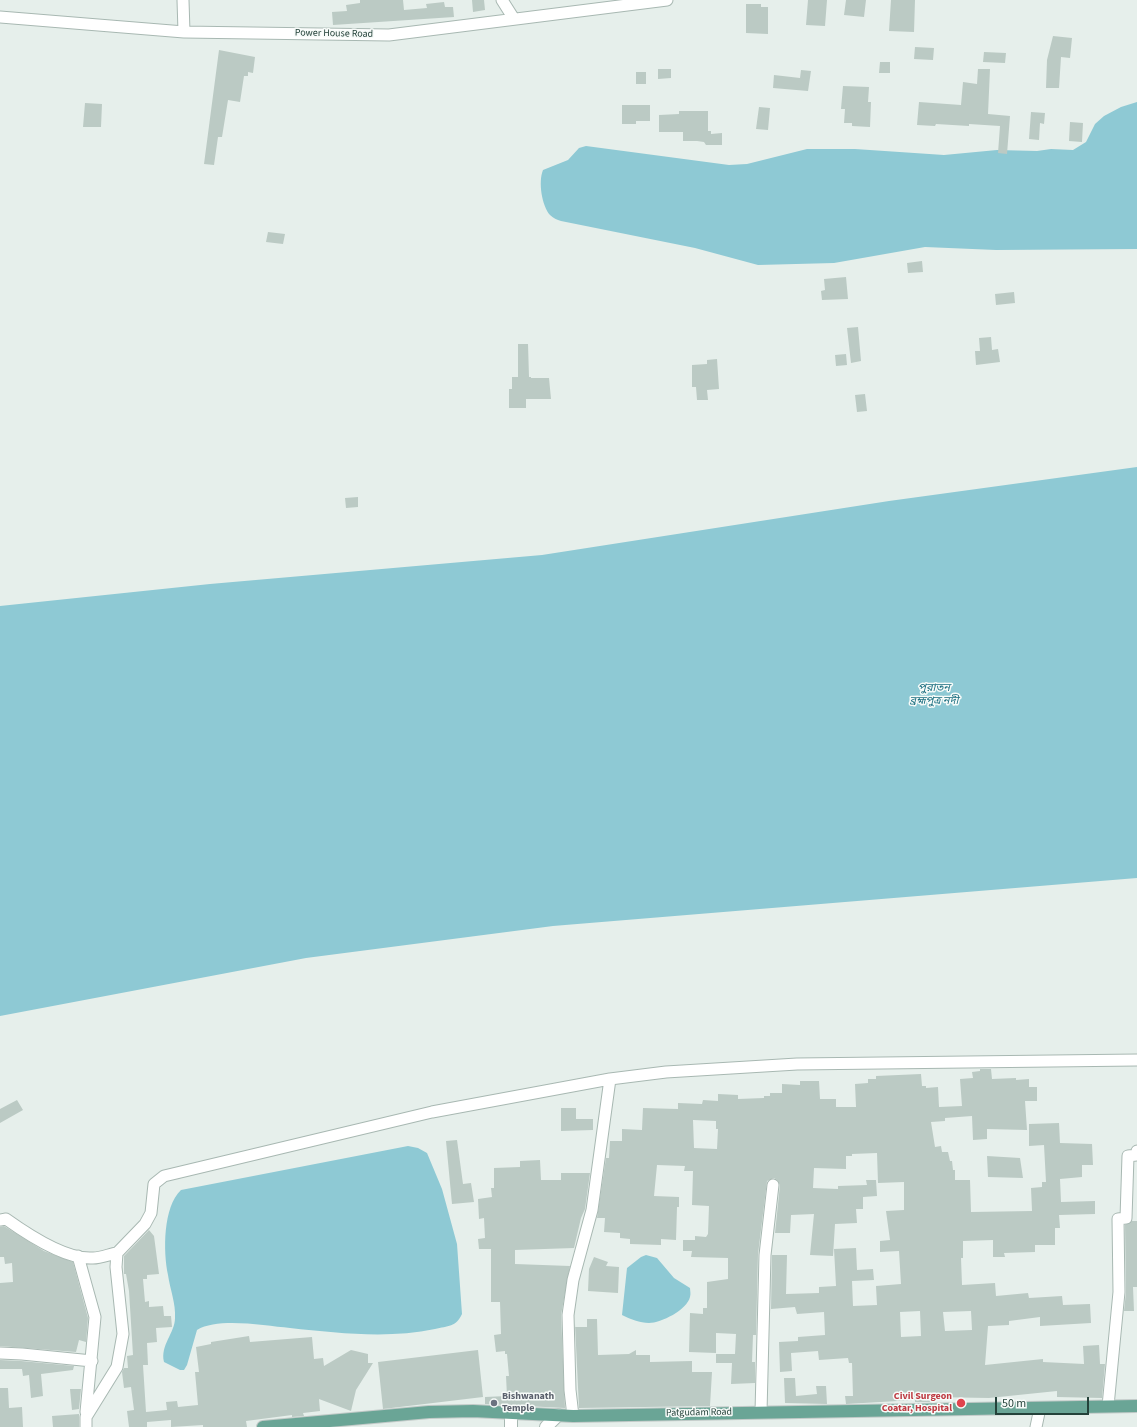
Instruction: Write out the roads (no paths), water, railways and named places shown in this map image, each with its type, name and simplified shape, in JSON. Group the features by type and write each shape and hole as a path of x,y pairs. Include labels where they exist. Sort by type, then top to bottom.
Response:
{"main road":[{"name":"Patgudam Road","path":"263,1427 428,1412 473,1411 573,1416 1137,1406"}],"street":[{"path":"183,0 184,32"},
{"path":"502,0 514,19"},
{"name":"Power House Road","path":"0,17 184,32 388,35 667,0"},
{"path":"0,1220 6,1219 42,1243 78,1256 92,1258 117,1253 145,1224 151,1213 154,1184 164,1176 432,1112 610,1079 666,1072 797,1064 1137,1060"},
{"path":"573,1416 570,1390 568,1315 572,1280 592,1210 610,1079"},
{"path":"1108,1406 1119,1292 1118,1219 1126,1218 1128,1156 1137,1154 1137,1151"},
{"path":"761,1412 764,1255 773,1185"},
{"path":"86,1422 117,1367 122,1341 122,1305 116,1267 117,1253"},
{"path":"78,1256 95,1317 86,1422"},
{"path":"0,1353 92,1361"},
{"path":"1036,1427 1040,1408"},
{"path":"511,1414 511,1427"},
{"path":"546,1427 558,1415"}],"water":[{"path":"1137,102 1137,249 996,250 925,247 834,263 758,265 695,248 560,221 552,217 547,211 542,194 541,181 543,170 568,160 579,148 586,146 729,165 747,164 807,149 855,149 944,155 997,150 1073,150 1086,142 1095,124 1104,116 1121,107"},
{"name":"পুরাতন ব্রহ্মপুত্র নদী","path":"1137,467 1137,878 553,926 306,958 0,1016 0,606 210,584 542,555 889,501"},
{"path":"408,1146 418,1148 427,1153 442,1189 457,1244 462,1314 454,1324 417,1332 399,1334 362,1334 242,1323 217,1324 206,1326 197,1330 187,1365 184,1370 180,1370 164,1362 164,1350 173,1329 175,1318 174,1302 166,1265 166,1230 171,1207 181,1190"},
{"path":"646,1255 657,1258 674,1278 690,1288 690,1297 684,1307 673,1315 660,1321 649,1323 622,1315 627,1268"}],"place":[{"name":"Bishwanath Temple","path":"494,1403"},
{"name":"Civil Surgeon Coatar, Hospital","path":"961,1403"}]}
